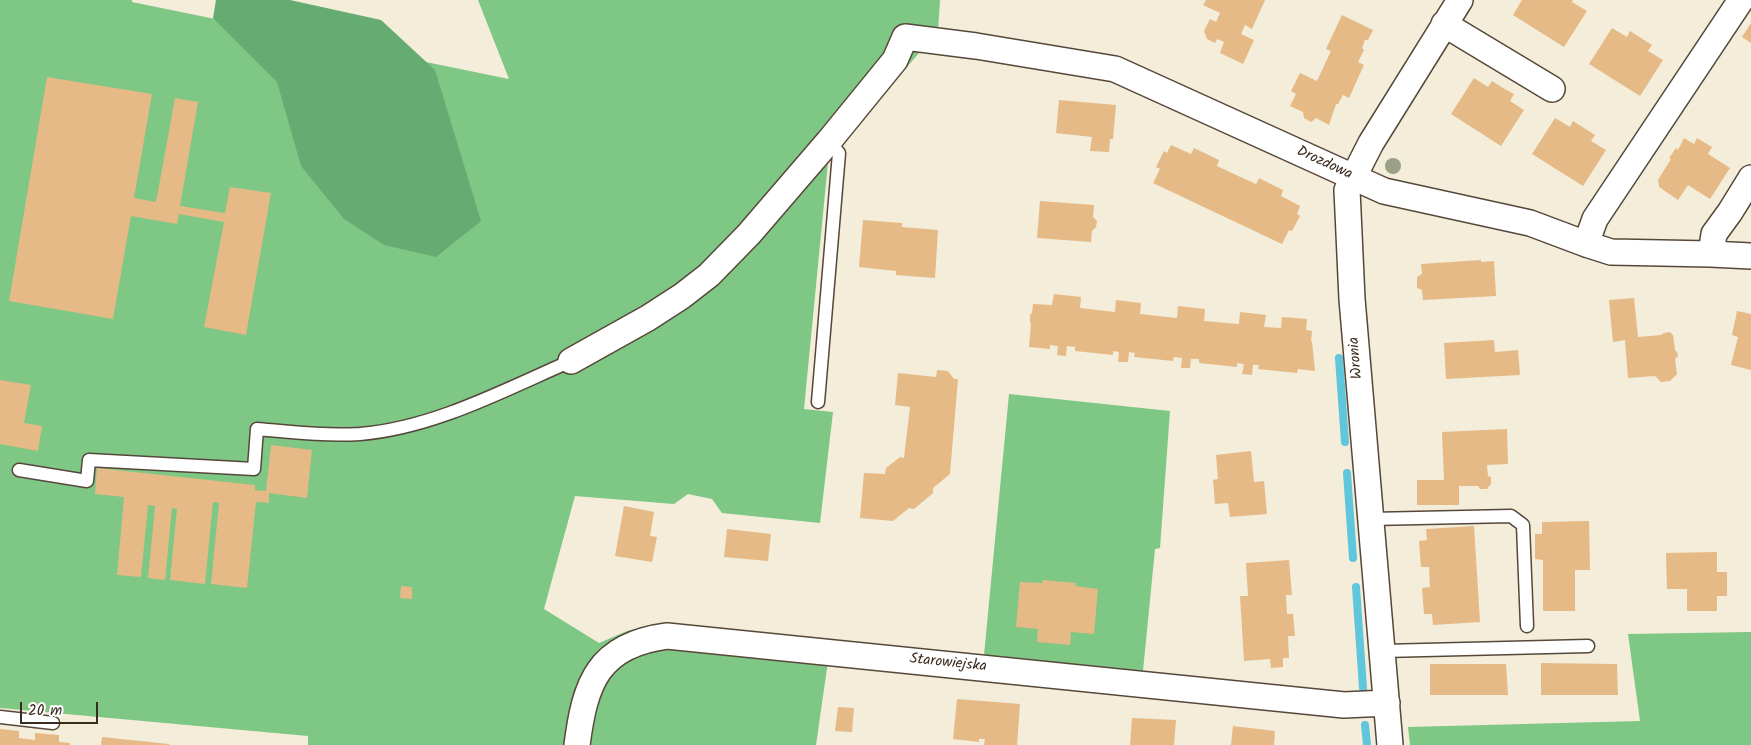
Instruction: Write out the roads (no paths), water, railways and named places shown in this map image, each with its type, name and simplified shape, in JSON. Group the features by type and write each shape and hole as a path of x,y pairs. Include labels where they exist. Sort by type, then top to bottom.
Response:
{"street":[{"name":"Wronia","path":"1390,745 1352,299 1347,190 1371,143 1460,0"},
{"path":"1586,244 1595,219 1741,0"},
{"path":"1444,24 1552,89"},
{"name":"Drozdowa","path":"829,141 895,60 905,37 976,46 1120,71 1384,191 1530,223 1611,252 1751,256"},
{"path":"571,361 655,314 709,275 749,234 829,141"},
{"path":"1711,254 1714,234 1751,178"},
{"name":"Starowiejska","path":"578,745 584,703 590,685 599,670 613,655 629,645 647,638 667,636 1344,705 1387,703"}],"lane":[{"path":"818,402 839,153 829,141"},
{"path":"20,470 87,481 89,460 254,469 257,429 311,434 360,434 411,425 458,410 571,361"},
{"path":"1371,519 1511,516 1523,525 1527,626"},
{"path":"1383,651 1588,646"},
{"path":"0,717 53,723"}],"waterway":[{"path":"1339,358 1345,442"},
{"path":"1347,473 1353,558"},
{"path":"1356,587 1363,688"},
{"path":"1365,725 1367,745"}]}
